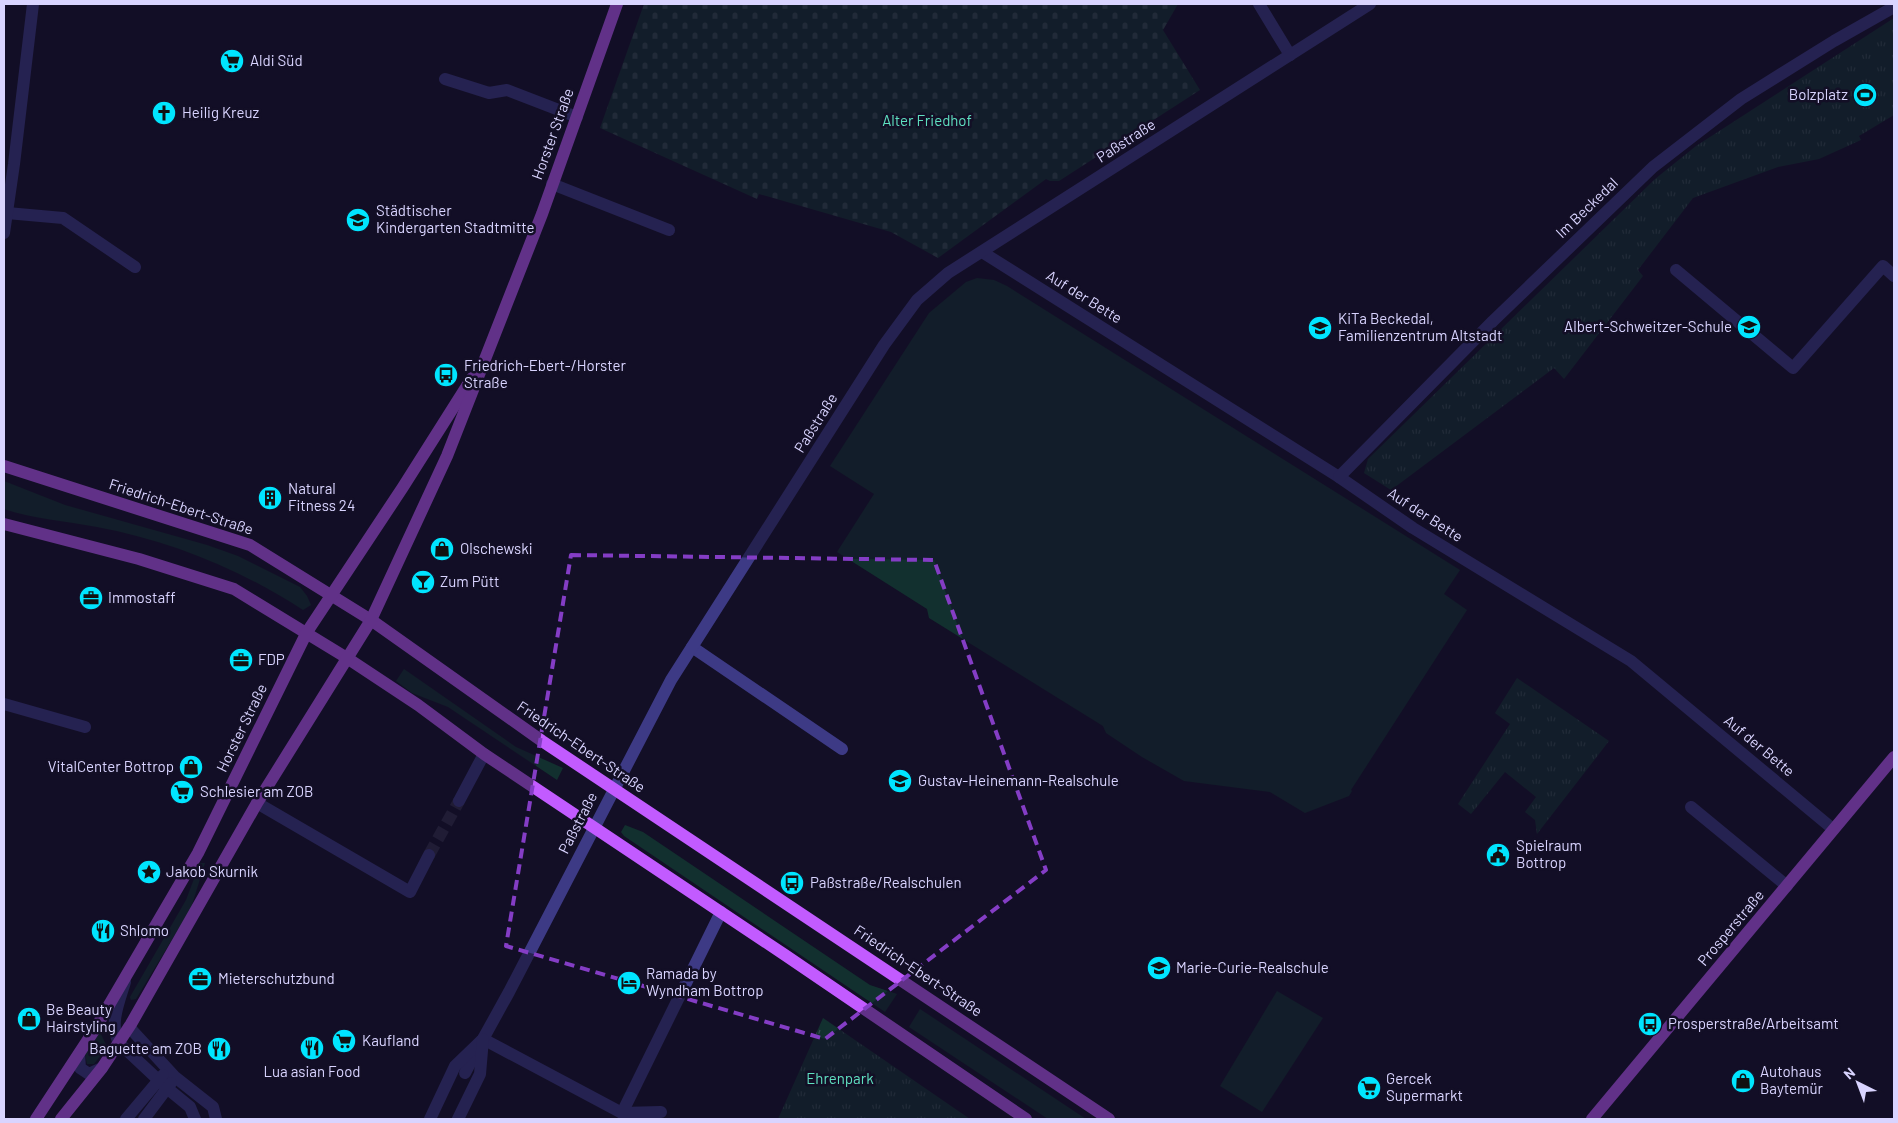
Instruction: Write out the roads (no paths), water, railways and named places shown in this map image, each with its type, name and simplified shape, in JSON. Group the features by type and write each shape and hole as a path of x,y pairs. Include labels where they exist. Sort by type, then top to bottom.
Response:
{"main road":[{"name":"Horster Straße","path":"61,1119 102,1068 129,1028 258,803 371,620 447,456 552,184 616,4"},
{"name":"Horster Straße","path":"36,1119 80,1054 198,853 307,632 486,357"},
{"name":"Friedrich-Ebert-Straße","path":"4,466 250,545 371,620 470,692 1109,1119"},
{"path":"4,524 139,559 234,589 307,632 418,705 484,754 1026,1119"},
{"name":"Prosperstraße","path":"1592,1119 1894,757"}],"street":[{"path":"4,233 33,4"},
{"path":"1259,4 1290,55"},
{"name":"Paßstraße","path":"430,1119 455,1066 483,1038 509,992 671,680 884,345 917,300 932,285 982,252 1370,4"},
{"name":"Im Beckedal","path":"1339,477 1493,321 1653,167 1741,99 1834,41 1894,7"},
{"path":"445,79 489,93 507,90 577,117"},
{"path":"552,184 670,230"},
{"path":"7,213 62,218 135,267"},
{"name":"Auf der Bette","path":"982,252 1339,477 1413,528 1631,661 1833,829"},
{"path":"1676,270 1793,368 1883,266 1894,276"},
{"path":"692,646 842,749"},
{"path":"4,704 85,728"},
{"path":"459,801 484,754"},
{"path":"258,803 410,892 429,855"},
{"path":"1691,807 1787,886"},
{"path":"622,1113 721,912"},
{"path":"126,977 114,1022 115,1035 119,1043 190,1107 195,1119"},
{"path":"129,1028 171,1073 213,1107 216,1119"},
{"path":"465,1074 483,1038 622,1113 661,1112"},
{"name":"Paßstraße","path":"458,1119 480,1074 483,1038"},
{"path":"80,1054 80,1068 89,1074 102,1068"},
{"path":"144,1119 171,1073"},
{"path":"126,1119 164,1085"}],"tunnel":[{"path":"429,855 459,801"}],"place":[{"name":"Aldi Süd","path":"232,61"},
{"name":"Bolzplatz","path":"1865,95"},
{"name":"Heilig Kreuz","path":"164,113"},
{"name":"Städtischer Kindergarten Stadtmitte","path":"358,220"},
{"name":"Albert-Schweitzer-Schule","path":"1749,327"},
{"name":"KiTa Beckedal, Familienzentrum Altstadt","path":"1320,328"},
{"name":"Friedrich-Ebert-/Horster Straße","path":"446,375"},
{"name":"Natural Fitness 24","path":"270,498"},
{"name":"Olschewski","path":"442,549"},
{"name":"Zum Pütt","path":"423,582"},
{"name":"Immostaff","path":"91,598"},
{"name":"FDP","path":"241,660"},
{"name":"VitalCenter Bottrop","path":"191,767"},
{"name":"Gustav-Heinemann-Realschule","path":"900,781"},
{"name":"Schlesier am ZOB","path":"182,792"},
{"name":"Spielraum Bottrop","path":"1498,855"},
{"name":"Jakob Skurnik","path":"149,872"},
{"name":"Paßstraße/Realschulen","path":"792,883"},
{"name":"Shlomo","path":"103,931"},
{"name":"Marie-Curie-Realschule","path":"1159,968"},
{"name":"Mieterschutzbund","path":"200,979"},
{"name":"Ramada by Wyndham Bottrop","path":"629,983"},
{"name":"Be Beauty Hairstyling","path":"29,1019"},
{"name":"Prosperstraße/Arbeitsamt","path":"1650,1024"},
{"name":"Kaufland","path":"344,1041"},
{"name":"Lua asian Food","path":"312,1048"},
{"name":"Baguette am ZOB","path":"219,1049"},
{"name":"Autohaus Baytemür","path":"1743,1081"},
{"name":"Gercek Supermarkt","path":"1369,1088"}],"park label":[{"name":"Alter Friedhof","path":"927,121"},
{"name":"Ehrenpark","path":"840,1079"}]}
